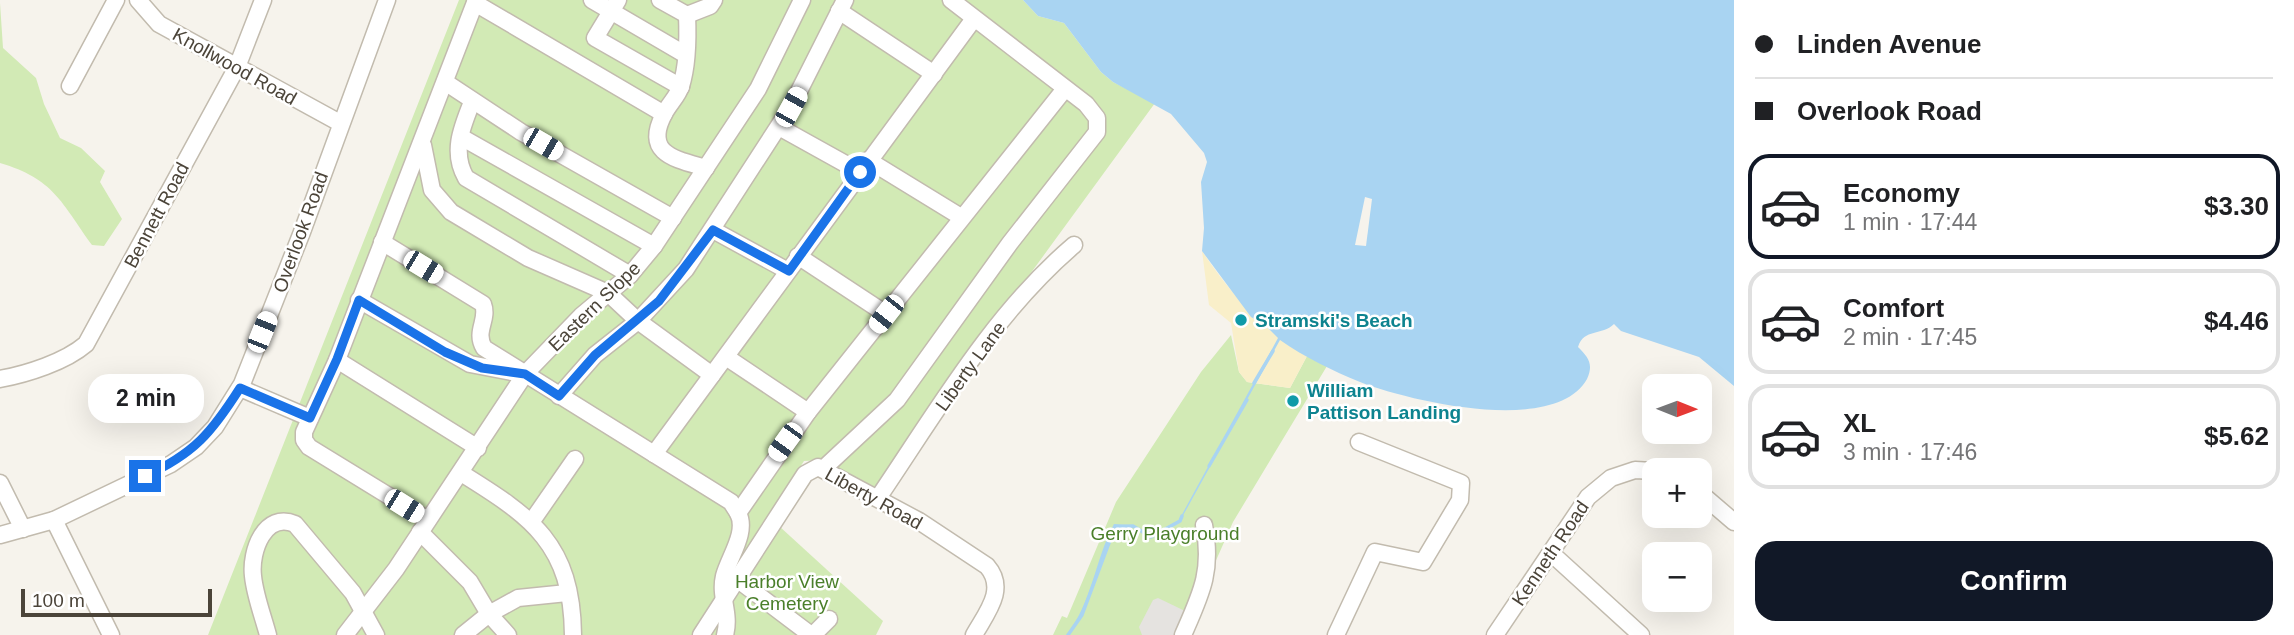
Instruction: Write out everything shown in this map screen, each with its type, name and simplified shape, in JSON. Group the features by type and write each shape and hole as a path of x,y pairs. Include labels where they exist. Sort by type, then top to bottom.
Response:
{"street":[{"path":"70,86 116,0"},
{"name":"Knollwood Road","path":"138,0 159,24 340,123"},
{"name":"Bennett Road","path":"0,379 34,370 79,350 86,344 237,67 262,0"},
{"name":"Overlook Road","path":"0,536 54,520 171,464 196,447 215,427 240,388 302,232 387,0"},
{"path":"593,0 615,6 686,55"},
{"path":"660,0 687,15"},
{"path":"687,15 710,6 714,0"},
{"name":"Eastern Slope","path":"345,635 461,473 525,374 580,316 630,275 654,246 758,89 802,0"},
{"path":"822,469 897,400 1010,243 1097,132 1094,112 973,20 951,0"},
{"path":"508,635 489,614 470,582 424,526 309,447 304,440 310,418 337,359 475,1 664,114"},
{"path":"559,396 595,355 638,321 686,269 779,127 842,5 934,74"},
{"path":"615,6 595,38 681,88"},
{"path":"687,15 686,55 681,88 664,114 657,140 660,149 671,158 706,168"},
{"path":"654,454 973,20"},
{"path":"444,82 472,102 673,218"},
{"path":"738,513 808,412 1064,90"},
{"path":"472,102 457,158 466,178 630,275"},
{"path":"779,127 864,166 961,217"},
{"path":"461,137 654,246"},
{"path":"423,139 425,164 432,190 443,206 528,258 608,293 638,321 712,375"},
{"path":"713,230 789,271"},
{"path":"382,242 484,304 486,312 479,330 482,345 731,502 738,513 741,529 721,589 726,606 725,635"},
{"name":"Liberty Lane","path":"877,498 929,421 1026,291 1074,245"},
{"path":"798,256 886,314"},
{"path":"359,300 470,364 525,374"},
{"path":"726,357 808,412"},
{"path":"337,359 478,448"},
{"path":"240,388 310,418"},
{"path":"1336,635 1376,552 1423,562 1460,500 1461,483 1359,442"},
{"path":"532,521 575,459"},
{"name":"Liberty Road","path":"701,635 726,606 737,579 805,474 814,468 822,469 919,521 987,566 995,575 998,587 974,635"},
{"name":"Kenneth Road","path":"1495,635 1588,497 1611,478 1642,470"},
{"path":"461,473 532,521 558,559 567,593 573,635"},
{"path":"0,483 23,529"},
{"path":"1712,503 1734,522"},
{"path":"54,520 111,635"},
{"path":"268,635 253,578 253,563 266,528 276,521 295,524 353,593 376,635"},
{"path":"1183,635 1203,590 1209,566 1204,525"},
{"path":"1552,553 1641,635"},
{"path":"737,579 812,635 829,619"},
{"path":"463,635 489,614 517,598 567,593"}],"green space":[{"path":"459,0 1023,0 1038,16 1064,23 1101,72 1113,82 1155,103 873,489 826,460 804,461 692,635 208,635"},
{"path":"0,3 3,48 36,78 44,104 60,138 81,148 105,171 100,182 122,219 104,246 92,245 64,204 45,185 18,169 0,163"},
{"name":"Gerry Playground","path":"1231,335 1239,372 1247,382 1290,388 1307,356 1327,366 1233,522 1183,635 1053,635 1062,616 1067,618 1116,502 1201,372"},
{"name":"Harbor View Cemetery","path":"779,526 883,621 876,635 708,635"}],"sand":[{"name":"Stramski's Beach","path":"1202,251 1248,310 1276,335 1307,356 1290,388 1247,382 1239,372 1231,323 1209,305"}],"shaded area":[{"path":"1158,598 1185,611 1174,635 1142,635 1139,627 1153,600"}],"water":[{"path":"1023,0 1734,0 1734,386 1699,357 1621,331 1614,324 1584,337 1581,341 1578,347 1587,358 1590,369 1587,379 1570,396 1545,406 1514,410 1445,404 1383,390 1329,368 1280,340 1180,521 1151,537 1132,526 1115,527 1082,615 1066,635 1082,610 1114,524 1133,525 1151,535 1179,520 1278,338 1265,325 1251,317 1202,251 1204,228 1201,182 1207,162 1204,153 1171,114 1113,82 1101,72 1064,23 1038,16"}],"pier":[{"path":"1365,197 1372,199 1366,246 1355,245"}],"waterway":[{"path":"1254,383 1273,351"},
{"path":"1209,466 1247,400"},
{"path":"1068,635 1082,615 1115,527 1133,526 1151,537 1180,521 1182,516"}],"place":[{"name":"Stramski's Beach","path":"1241,320"},
{"name":"William Pattison Landing","path":"1293,401"}],"route":[{"path":"145,476 171,464 196,447 215,427 240,388 310,418 337,359 359,300 470,364 525,374 559,396 595,355 659,301 686,269 713,230 789,271 860,172"}]}
